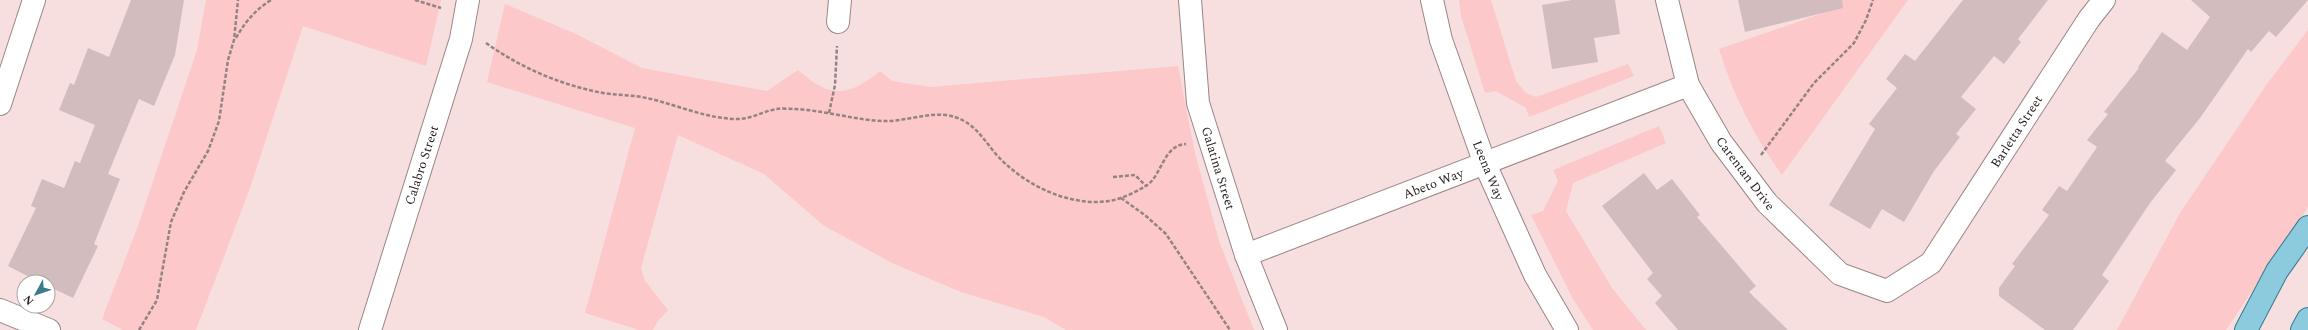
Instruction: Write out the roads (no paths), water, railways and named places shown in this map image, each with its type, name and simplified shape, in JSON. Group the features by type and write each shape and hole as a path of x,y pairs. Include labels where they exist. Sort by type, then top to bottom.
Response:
{"main road":[{"path":"2246,330 2277,271 2308,227"},
{"path":"2302,330 2308,319"}],"street":[{"path":"0,104 34,0"},
{"name":"Calabro Street","path":"370,330 461,39 468,0"},
{"path":"838,22 840,0"},
{"name":"Galatina Street","path":"1190,0 1198,102 1246,255 1276,330"},
{"name":"Leena Way","path":"1432,0 1441,40 1485,164 1535,275 1567,330"},
{"name":"Carentan Drive","path":"1667,0 1688,84 1721,142 1766,203 1840,274 1887,291 1931,263"},
{"name":"Barletta Street","path":"1931,263 2089,19 2104,0"},
{"name":"Abeto Way","path":"1246,255 1485,164 1688,84"},
{"path":"0,310 49,330"}]}
